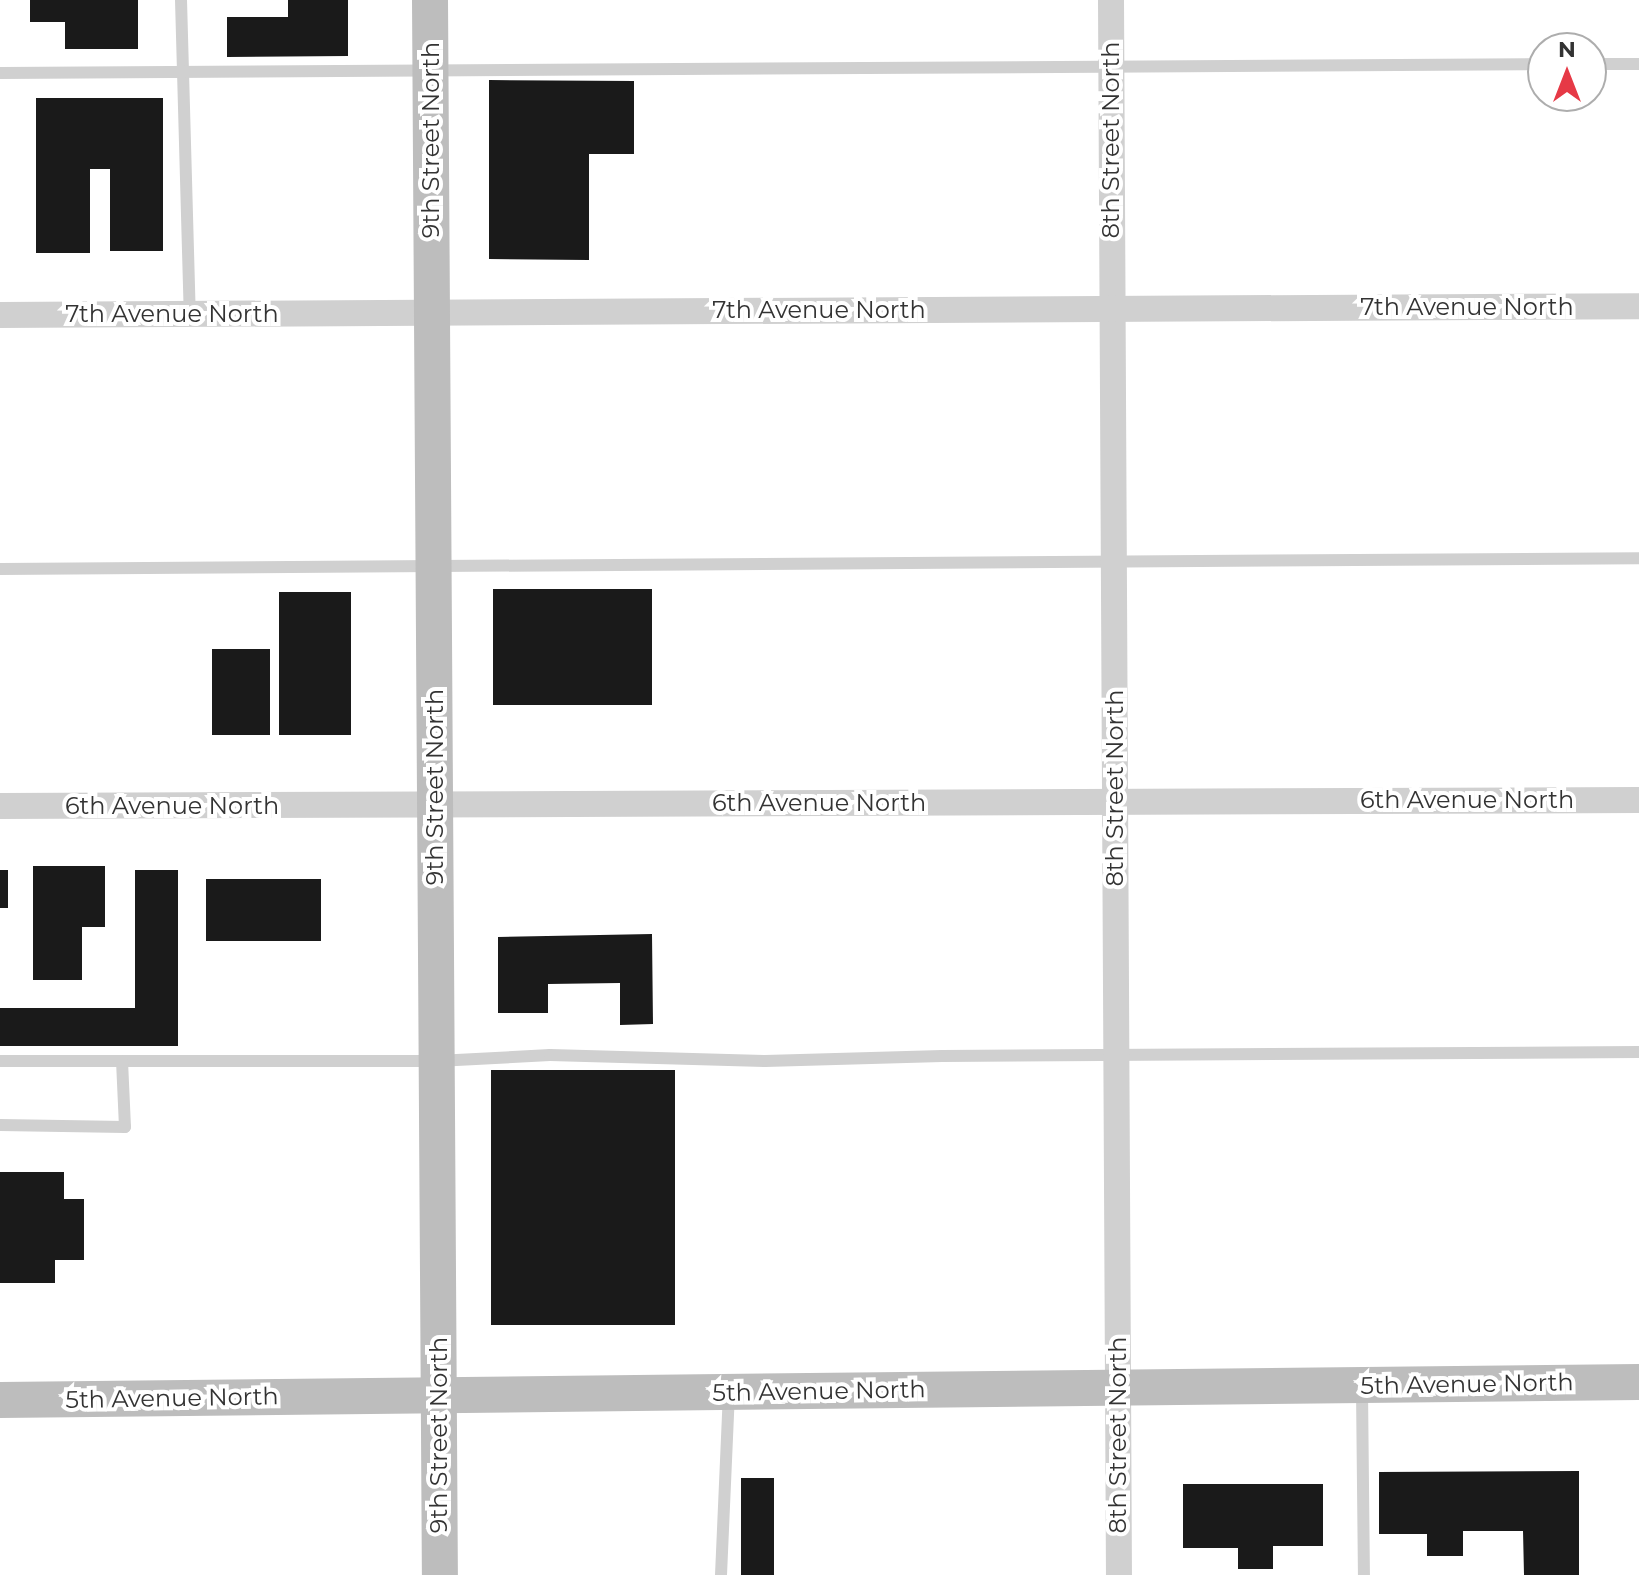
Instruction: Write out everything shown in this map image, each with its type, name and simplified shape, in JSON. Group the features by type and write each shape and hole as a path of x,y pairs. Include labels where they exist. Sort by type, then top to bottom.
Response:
{"street":[{"name":"9th Street North","path":"430,0 440,1575"},
{"name":"8th Street North","path":"1111,0 1119,1575"},
{"name":"7th Avenue North","path":"0,315 1639,306"},
{"name":"6th Avenue North","path":"0,806 1639,800"},
{"name":"5th Avenue North","path":"0,1400 1639,1382"}],"lane":[{"path":"181,0 190,314"},
{"path":"0,73 1527,64"},
{"path":"1607,64 1639,64"},
{"path":"0,569 1639,558"},
{"path":"0,1061 437,1061 550,1055 765,1061 942,1056 1639,1052"},
{"path":"0,1125 125,1127 122,1061"},
{"path":"1362,1385 1364,1575"},
{"path":"721,1575 729,1392"}],"building":[{"path":"30,0 138,0 138,49 65,49 65,22 30,22"},
{"path":"288,0 348,0 348,56 227,57 227,17 288,17"},
{"path":"489,80 634,81 634,154 589,154 589,260 489,259"},
{"path":"36,98 163,98 163,251 110,251 110,169 90,169 90,253 36,253"},
{"path":"493,589 652,589 652,705 493,705"},
{"path":"279,592 351,592 351,735 279,735"},
{"path":"212,649 270,649 270,735 212,735"},
{"path":"33,866 105,866 105,927 82,927 82,980 33,980"},
{"path":"0,870 8,870 8,908 0,908"},
{"path":"135,870 178,870 178,1046 0,1046 0,1008 135,1008"},
{"path":"206,879 321,879 321,941 206,941"},
{"path":"652,934 653,1024 620,1025 620,983 548,984 548,1013 498,1013 498,937"},
{"path":"491,1070 675,1070 675,1325 491,1325"},
{"path":"0,1172 64,1172 64,1199 84,1199 84,1260 55,1260 55,1283 0,1283"},
{"path":"1579,1471 1579,1575 1524,1575 1523,1531 1463,1531 1463,1556 1427,1556 1427,1534 1379,1534 1379,1472"},
{"path":"741,1478 774,1478 774,1575 741,1575"},
{"path":"1183,1484 1323,1484 1323,1546 1273,1546 1273,1569 1238,1569 1238,1548 1183,1548"}]}
